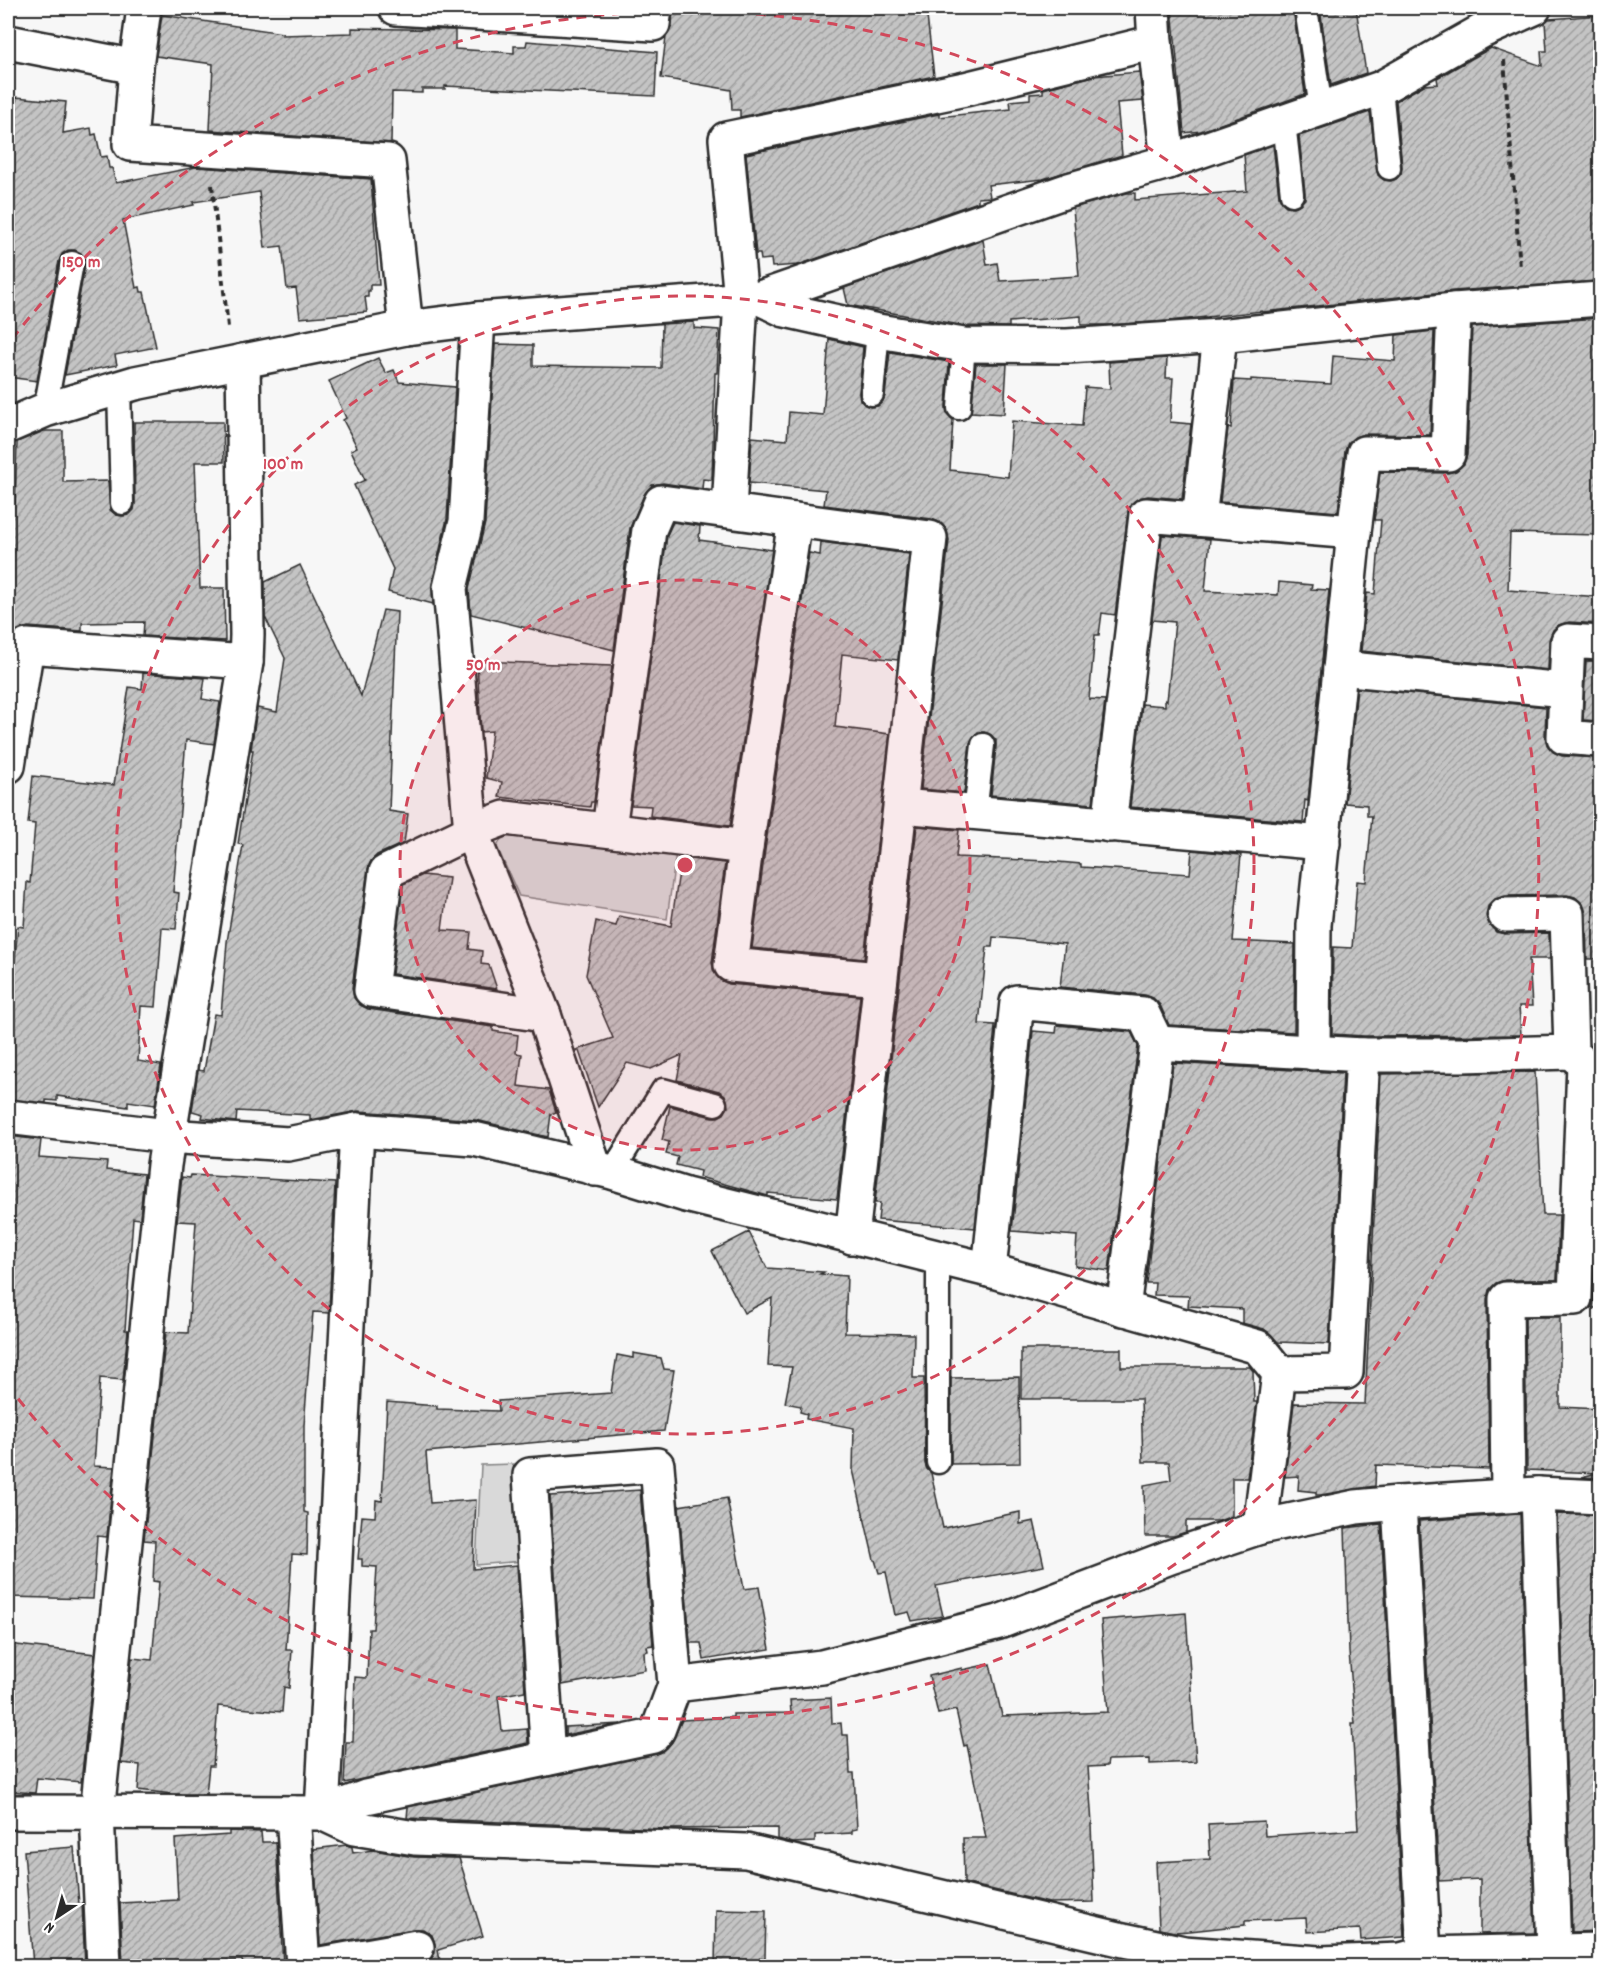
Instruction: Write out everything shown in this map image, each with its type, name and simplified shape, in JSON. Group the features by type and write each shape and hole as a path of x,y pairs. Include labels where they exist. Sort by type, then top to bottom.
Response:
{"street":[{"path":"144,8 136,67 130,144 388,161 406,328"},
{"path":"396,8 653,24 655,8"},
{"path":"1153,8 1168,162"},
{"path":"8,426 42,412 118,388 406,328 478,319 750,299 1069,190 1168,162 1381,88 1502,22 1534,8"},
{"path":"8,42 136,67"},
{"path":"729,510 750,299 726,139 965,89 1155,42"},
{"path":"750,299 878,331 964,345 1067,346 1220,336 1454,310 1600,299"},
{"path":"1313,1053 1314,925 1364,453 1448,454 1454,310"},
{"path":"478,319 465,522 450,588 471,831 604,1170"},
{"path":"1199,519 1220,336"},
{"path":"104,1966 97,1813 167,1136 246,662 247,635 237,362"},
{"path":"8,401 42,412"},
{"path":"609,830 649,530 661,502 930,538 852,1237"},
{"path":"1109,825 1146,515 1354,532"},
{"path":"795,520 746,847 731,965 879,979"},
{"path":"1600,643 1568,641 1564,736 1600,740"},
{"path":"8,766 27,646 246,662"},
{"path":"1340,668 1565,690"},
{"path":"901,806 1323,843"},
{"path":"544,1015 371,990 386,872 471,831 505,818 746,847"},
{"path":"1505,915 1567,914 1571,1052"},
{"path":"988,1270 1017,1002 1143,1014 1157,1043 1123,1309"},
{"path":"1157,1043 1364,1055 1571,1052 1584,1064 1591,1126 1575,1299 1506,1299 1523,1495 1554,1951"},
{"path":"1279,1373 1346,1372 1364,1055"},
{"path":"8,1117 167,1136 288,1144 357,1130 474,1139 604,1170 686,1195 988,1270 1258,1347 1279,1373 1260,1527"},
{"path":"303,1966 308,1813 357,1130"},
{"path":"8,1812 308,1813 366,1797 653,1736 658,1730 675,1685 657,1465 530,1474 548,1758"},
{"path":"675,1685 822,1667 999,1622 1170,1557 1260,1527 1356,1507 1523,1495 1600,1497"},
{"path":"1399,1503 1409,1960"},
{"path":"308,1813 354,1828 415,1838 746,1851 1119,1953 1184,1953 1249,1962 1320,1963 1600,1950"},
{"path":"309,1966 417,1947"}],"lane":[{"path":"1306,8 1321,109"},
{"path":"1381,88 1389,168"},
{"path":"1284,122 1292,194"},
{"path":"42,412 72,263"},
{"path":"872,394 878,331"},
{"path":"959,408 964,345"},
{"path":"118,388 122,503"},
{"path":"975,813 983,745"},
{"path":"604,1170 663,1090 714,1104"},
{"path":"938,1258 938,1462"}],"path":[{"path":"1502,22 1523,304"},
{"path":"208,148 237,362"}],"shaded area":[{"path":"505,831 676,852 667,919 519,896 497,847"},
{"path":"515,1464 523,1561 476,1565 481,1465"}],"building":[{"path":"673,8 926,8 934,76 740,117 740,110 732,110 731,90 661,78 666,37 672,26"},
{"path":"1172,8 1293,8 1305,94 1201,131 1184,133"},
{"path":"1320,8 1356,8 1366,73 1331,85"},
{"path":"162,15 283,33 282,35 352,33 352,28 455,30 455,49 514,53 514,46 526,46 527,41 657,52 655,96 445,86 445,89 422,89 422,93 392,92 391,143 210,130 213,64 156,56"},
{"path":"1600,15 1600,281 1453,291 1262,312 1107,325 1081,325 1081,316 1009,322 1009,327 966,326 848,305 844,288 983,240 987,265 997,263 1000,281 1079,276 1073,208 1127,193 1135,193 1135,200 1247,191 1244,155 1273,145 1279,196 1286,206 1294,207 1305,199 1299,136 1370,112 1378,175 1384,180 1391,181 1401,174 1402,167 1396,101 1424,85 1438,84 1437,78 1491,48 1542,66 1541,51 1547,51 1545,22 1549,19"},
{"path":"1139,72 1143,101 1117,103 1122,155 1043,179 988,185 990,197 978,198 978,202 798,265 772,267 771,259 761,260 760,254 756,254 746,154 939,114 939,117 1011,109 1010,101 1030,99 1030,94 1043,93 1043,89 1094,76"},
{"path":"16,97 66,102 63,133 91,128 92,135 96,134 101,157 107,156 109,168 112,168 116,183 196,167 371,179 379,285 370,285 368,297 365,297 367,312 300,318 296,288 287,289 282,246 265,248 259,192 193,202 194,205 123,220 136,288 140,287 141,292 144,292 156,347 115,355 117,365 65,375 85,265 85,259 81,253 68,250 62,254 59,261 37,381 8,377 8,267 14,222 8,221 8,100 16,102"},
{"path":"1600,318 1600,535 1510,533 1508,590 1600,597 1600,624 1569,622 1553,630 1549,640 1548,670 1361,651 1367,593 1375,594 1381,520 1374,520 1380,472 1448,473 1456,471 1464,464 1467,455 1472,327"},
{"path":"694,322 694,328 719,330 717,373 715,373 712,480 703,479 702,489 663,483 652,485 644,495 630,528 614,650 471,614 469,589 485,523 495,344 533,345 533,366 661,368 662,324"},
{"path":"1434,331 1430,435 1364,434 1355,437 1348,443 1345,451 1338,512 1220,502 1228,427 1231,428 1234,380 1331,384 1333,356 1395,361 1396,335"},
{"path":"829,339 863,347 859,393 860,400 870,407 878,406 885,396 890,352 949,362 946,407 947,414 953,420 950,470 1008,477 1012,421 1082,426 1085,387 1110,389 1109,362 1167,358 1166,378 1173,378 1170,422 1191,424 1182,499 1148,496 1139,498 1131,504 1128,512 1115,615 1102,613 1099,635 1095,635 1089,699 1105,700 1093,804 991,795 996,740 984,732 978,732 970,743 964,793 921,789 949,540 947,530 941,523 932,519 824,505 826,490 749,483 752,437 787,440 789,412 823,415"},
{"path":"378,358 386,373 394,370 399,382 455,387 447,519 432,584 433,604 388,592 393,569 354,485 365,480 351,450 357,447 343,420 346,418 329,381"},
{"path":"976,364 1007,364 1004,414 971,412"},
{"path":"134,422 223,422 224,462 195,462 200,588 224,588 225,641 143,636 144,622 82,623 82,631 28,627 8,631 8,494 15,503 17,442 44,431 63,431 63,482 108,481 110,510 116,515 129,515 134,510 135,503"},
{"path":"673,522 700,526 699,540 772,550 730,826 650,816 651,806 631,805 667,535"},
{"path":"1162,535 1210,539 1205,591 1278,595 1279,582 1312,585 1311,589 1329,590 1308,801 1305,800 1303,822 1130,807 1142,704 1165,706 1165,700 1167,701 1175,622 1152,620"},
{"path":"821,542 909,554 898,660 842,654 835,727 890,734 864,959 752,948 809,553 820,555"},
{"path":"300,565 361,696 383,610 397,612 389,811 408,814 404,843 377,855 371,861 368,869 352,988 354,998 368,1009 493,1027 493,1031 518,1035 516,1053 522,1054 518,1086 549,1090 556,1112 551,1114 548,1137 476,1120 358,1111 310,1120 310,1115 237,1111 236,1122 202,1118 203,1114 192,1111 198,1070 204,1071 214,1014 221,1015 227,942 243,845 238,844 253,750 251,750 257,708 277,712 285,658 265,617 265,582"},
{"path":"477,661 612,666 594,802 591,802 590,807 499,797 502,782 486,778 492,731 481,732"},
{"path":"1586,661 1600,661 1600,721 1583,720"},
{"path":"143,673 205,678 202,699 220,702 214,744 186,740 173,892 179,893 176,929 162,928 156,1007 141,1006 138,1061 161,1065 155,1105 128,1101 128,1107 57,1096 57,1101 46,1100 46,1103 8,1099 8,977 13,977 18,926 24,927 27,882 30,883 35,824 28,823 33,776 114,785 129,687 142,689"},
{"path":"1357,688 1546,707 1545,737 1547,745 1553,752 1562,756 1600,758 1600,959 1587,959 1586,913 1583,904 1575,897 1567,895 1505,896 1495,899 1488,906 1486,916 1496,932 1505,934 1549,933 1550,959 1529,959 1532,1006 1519,1006 1521,1035 1364,1036 1332,1034 1333,947 1352,948 1357,881 1366,882 1372,816 1367,816 1367,805 1345,803"},
{"path":"917,826 959,830 956,857 1047,861 1081,864 1081,867 1190,874 1192,850 1241,855 1233,941 1295,944 1294,1032 1169,1025 1160,1005 1153,998 1145,995 1060,987 1065,944 993,937 992,947 987,947 979,1024 995,1025 995,1027 975,1228 878,1220 880,1203 875,1203"},
{"path":"681,858 725,863 712,963 714,972 720,980 729,984 860,996 837,1199 768,1193 768,1196 699,1177 700,1171 676,1165 678,1157 666,1154 669,1142 662,1140 670,1106 712,1117 724,1114 728,1107 725,1095 719,1091 677,1080 682,1055 651,1069 627,1063 598,1107 579,1051 576,1050 613,1038 586,975 596,921 616,926 619,916 671,926"},
{"path":"423,875 449,878 442,930 471,932 469,949 482,951 481,964 489,965 497,989 392,974 403,884"},
{"path":"1057,1025 1131,1032 1138,1046 1109,1271 1075,1266 1077,1236 1012,1231 1033,1031 1056,1033"},
{"path":"1173,1063 1343,1073 1329,1344 1278,1342 1264,1329 1242,1323 1242,1309 1188,1306 1189,1296 1154,1295 1155,1283 1146,1283"},
{"path":"1535,1072 1543,1215 1559,1215 1557,1280 1505,1280 1496,1283 1489,1290 1487,1299 1489,1469 1376,1465 1375,1486 1320,1495 1316,1495 1316,1492 1298,1490 1299,1476 1285,1477 1294,1403 1365,1404 1381,1074"},
{"path":"8,1136 41,1140 39,1157 107,1162 106,1170 144,1174 140,1219 133,1218 125,1330 128,1330 123,1380 100,1378 94,1466 114,1467 107,1537 97,1536 93,1599 8,1597"},
{"path":"191,1175 335,1183 329,1313 313,1312 304,1425 304,1512 308,1513 307,1555 292,1554 286,1650 292,1650 289,1688 284,1687 282,1712 218,1706 213,1766 209,1766 206,1794 173,1794 138,1790 140,1765 121,1763 132,1658 152,1660 159,1582 153,1581 155,1541 144,1540 166,1332 188,1333 196,1222 177,1221 182,1177 190,1178"},
{"path":"1597,1214 1600,1214 1600,1308 1591,1308 1594,1299"},
{"path":"749,1232 767,1268 847,1276 845,1333 914,1334 913,1378 924,1378 925,1463 931,1473 943,1528 1020,1512 1020,1524 1034,1521 1044,1566 936,1586 943,1616 912,1621 909,1612 895,1615 886,1572 879,1573 874,1560 853,1470 854,1428 806,1419 807,1414 800,1412 801,1406 785,1403 792,1367 768,1366 772,1298 744,1313 712,1251"},
{"path":"1525,1317 1560,1317 1560,1407 1600,1409 1599,1478 1581,1477 1598,1473 1527,1470"},
{"path":"1021,1349 1121,1349 1121,1367 1250,1367 1253,1371 1254,1402 1257,1402 1247,1478 1232,1478 1232,1516 1219,1521 1186,1521 1186,1532 1174,1536 1145,1536 1144,1485 1171,1480 1169,1462 1143,1462 1141,1399 1021,1399"},
{"path":"633,1353 661,1358 664,1369 674,1370 664,1431 426,1452 430,1503 476,1500 473,1569 517,1565 525,1691 498,1696 502,1731 527,1729 528,1743 344,1783 346,1742 353,1742 355,1677 367,1678 369,1629 373,1629 377,1567 362,1566 362,1559 358,1559 362,1516 375,1517 376,1500 382,1501 387,1402 437,1406 437,1409 499,1411 498,1401 611,1393 617,1355 633,1358"},
{"path":"1019,1377 1020,1463 951,1464 951,1378"},
{"path":"640,1490 653,1645 647,1646 648,1651 644,1652 645,1670 562,1685 550,1496"},
{"path":"727,1498 744,1589 759,1587 770,1649 704,1660 701,1643 690,1643 679,1506"},
{"path":"1520,1514 1535,1933 1480,1934 1480,1879 1439,1881 1419,1521"},
{"path":"1557,1514 1600,1515 1600,1931 1572,1932"},
{"path":"1381,1524 1404,1937 1361,1940 1360,1929 1307,1932 1306,1918 1245,1921 1245,1925 1190,1931 1175,1932 1159,1929 1156,1862 1210,1859 1208,1824 1264,1821 1265,1836 1358,1830 1345,1528"},
{"path":"1186,1613 1196,1762 1150,1764 1150,1759 1108,1760 1107,1766 1088,1767 1094,1902 1049,1903 964,1883 963,1838 986,1838 967,1745 964,1746 956,1710 938,1714 929,1676 990,1664 1002,1716 1108,1712 1101,1620"},
{"path":"8,1644 95,1654 81,1782 37,1778 35,1793 8,1791"},
{"path":"831,1698 832,1724 841,1723 842,1735 848,1735 850,1773 854,1773 857,1829 852,1830 852,1833 815,1835 815,1842 793,1843 778,1839 778,1828 666,1829 407,1818 408,1807 657,1754 672,1742 682,1720 733,1717 733,1714 791,1713 790,1700"},
{"path":"621,1724 565,1735 565,1727"},
{"path":"229,1831 261,1832 262,1842 276,1842 283,1965 243,1966 242,1960 123,1965 120,1903 178,1900 175,1839 229,1835"},
{"path":"347,1845 352,1847 353,1853 373,1850 414,1857 459,1858 483,1936 438,1950 441,1966 414,1966 429,1962 435,1953 432,1935 423,1929 320,1945 314,1849"},
{"path":"74,1847 79,1904 82,1904 85,1966 33,1966 24,1851"},
{"path":"716,1910 766,1911 765,1958 760,1958 760,1966 715,1966"}]}
